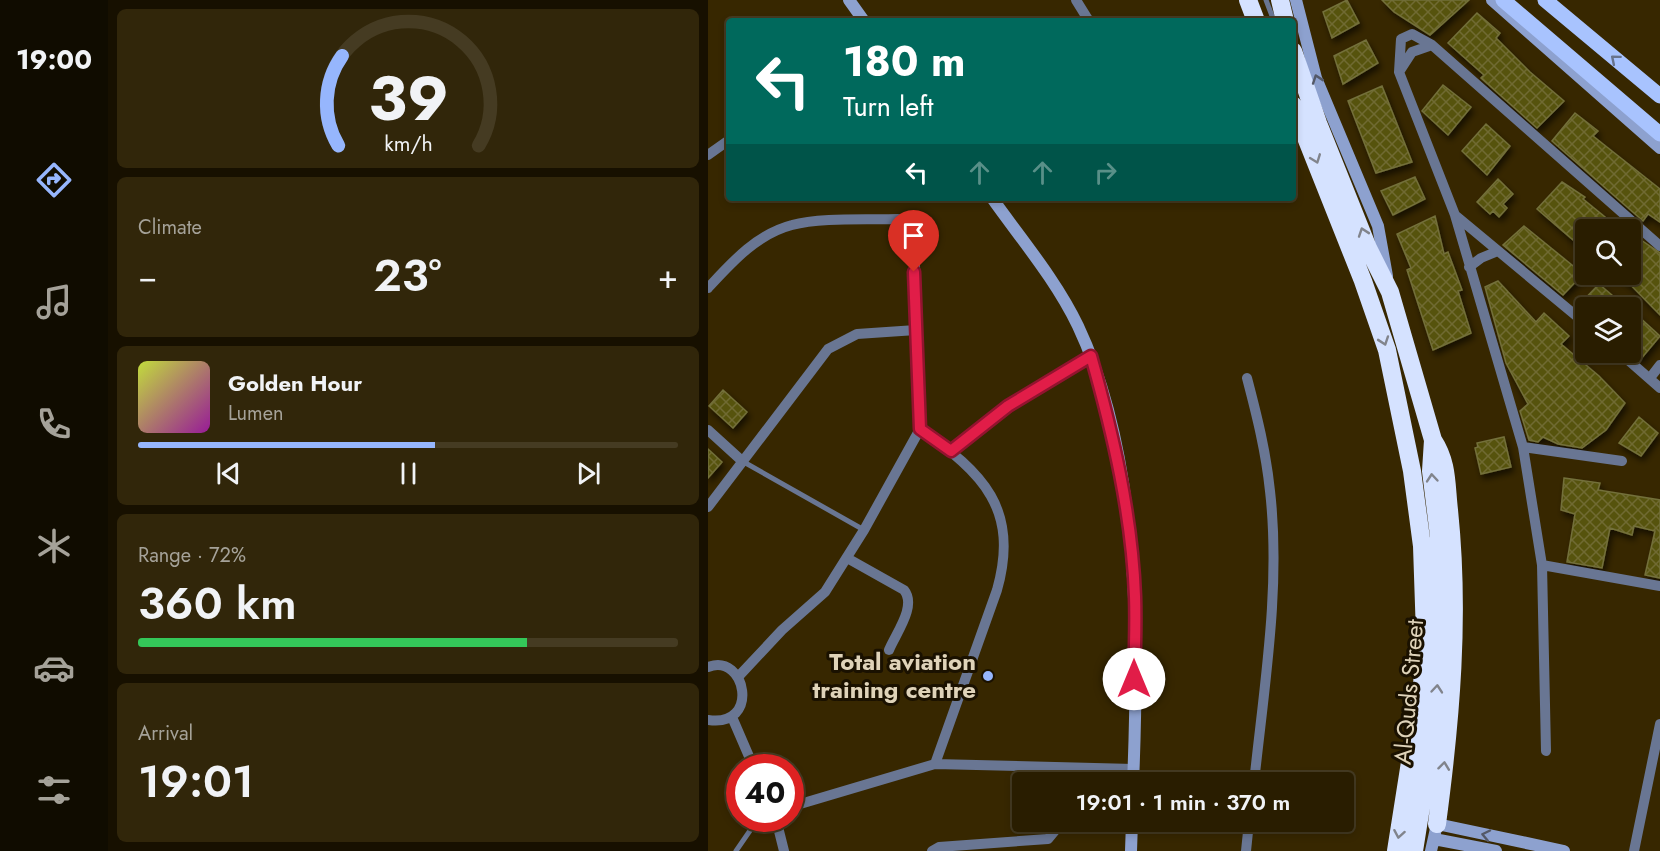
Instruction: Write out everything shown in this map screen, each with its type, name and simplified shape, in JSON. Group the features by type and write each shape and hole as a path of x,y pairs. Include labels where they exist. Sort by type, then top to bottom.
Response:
{"highway":[{"path":"1248,0 1255,18"},
{"path":"1280,0 1284,18"},
{"path":"1296,69 1301,100 1390,292 1433,441 1443,456 1452,533 1455,615 1450,719 1434,838"},
{"name":"Al-Quds Street","path":"1301,100 1387,350 1412,471 1422,546 1425,634 1422,686 1396,851"},
{"name":"Al-Quds Street","path":"1414,851 1438,685 1439,536 1431,471 1433,441"}],"main road":[{"path":"1503,0 1660,134"},
{"path":"1545,0 1660,96"}],"street":[{"path":"849,0 862,18"},
{"path":"1076,0 1087,18"},
{"path":"1296,0 1316,78 1378,226 1390,292"},
{"path":"1492,0 1660,148"},
{"path":"1546,751 1542,565 1523,447 1455,215 1399,72 1399,43 1404,36 1418,36 1432,45 1660,246"},
{"path":"1399,72 1412,52 1432,45"},
{"path":"708,155 726,142"},
{"path":"804,803 935,764 1134,769 1135,596 1129,525 1116,452 1091,356 1077,324 1050,278 994,201"},
{"path":"1455,215 1575,315"},
{"path":"708,288 736,257 753,244 791,225 898,219 908,223 914,233 920,429 864,530 825,592 782,630 738,677"},
{"path":"1469,267 1481,258 1498,251"},
{"path":"708,507 741,460 828,349 857,334 916,330"},
{"path":"951,451 1008,406 1091,356"},
{"path":"1632,363 1660,388"},
{"path":"1650,378 1660,366"},
{"path":"1247,378 1262,435 1270,492 1273,537 1269,640 1255,772"},
{"path":"920,429 951,451 975,474 994,498 1002,519 1005,542 1004,567 997,590 935,764"},
{"path":"708,430 741,460"},
{"path":"1523,447 1622,461"},
{"path":"847,558 904,590 908,595 909,607 889,650"},
{"path":"1542,565 1660,586"},
{"path":"708,667 727,668 738,677 744,691 741,705 732,717 718,722 708,720"},
{"path":"732,717 748,754"},
{"path":"1635,851 1660,724"},
{"path":"779,832 784,851"},
{"path":"932,851 939,847 996,847 1048,840 1054,832"},
{"path":"1131,851 1132,832"},
{"path":"1246,851 1248,832"},
{"path":"1434,838 1496,851"},
{"path":"1434,838 1564,851"}],"lane":[{"path":"1266,0 1273,18"},
{"path":"1296,81 1301,100"},
{"path":"741,460 864,530"},
{"path":"736,851 749,832"}],"building":[{"path":"1347,0 1359,23 1332,38 1323,12"},
{"path":"1382,0 1469,0 1430,35 1394,12"},
{"path":"1477,13 1500,33 1496,38 1530,72 1564,101 1537,128 1481,78 1484,75 1448,43"},
{"path":"1366,40 1378,63 1343,84 1334,56"},
{"path":"1443,85 1471,107 1448,135 1422,111"},
{"path":"1382,86 1412,162 1376,173 1348,101"},
{"path":"1575,113 1598,131 1593,136 1660,189 1660,222 1648,214 1643,221 1552,141"},
{"path":"1486,124 1510,146 1487,175 1462,151"},
{"path":"1415,177 1425,199 1393,215 1381,191"},
{"path":"1498,179 1513,194 1503,204 1507,208 1499,217 1493,211 1490,214 1477,202"},
{"path":"1562,182 1585,197 1583,199 1608,219 1575,219 1575,242 1537,209"},
{"path":"1435,216 1444,254 1448,252 1462,290 1458,291 1471,333 1433,350 1407,270 1411,268 1397,234"},
{"path":"1524,226 1575,267 1575,282 1563,295 1503,245"},
{"path":"1641,240 1660,253 1660,315 1631,285 1641,285"},
{"path":"1498,281 1536,322 1544,313 1569,336 1561,344 1575,356 1575,363 1584,363 1625,403 1606,430 1582,448 1558,444 1543,437 1538,442 1529,440 1520,411 1528,404 1506,363 1485,287"},
{"path":"1600,285 1614,297 1587,297"},
{"path":"1641,319 1660,336 1641,359"},
{"path":"723,390 747,412 733,428 709,406"},
{"path":"1639,417 1658,433 1641,456 1619,443"},
{"path":"1504,437 1511,467 1481,474 1475,448 1478,447 1477,443"},
{"path":"708,449 722,462 708,478"},
{"path":"1564,478 1600,483 1598,490 1660,500 1660,578 1645,575 1655,531 1634,526 1632,535 1610,528 1602,568 1567,562 1575,514 1561,510"}],"place":[{"name":"Total aviation training centre","path":"988,676"}],"route":[{"path":"914,272 920,429 951,451 1008,406 1091,356 1106,408 1129,525 1135,596 1134,679"}]}
